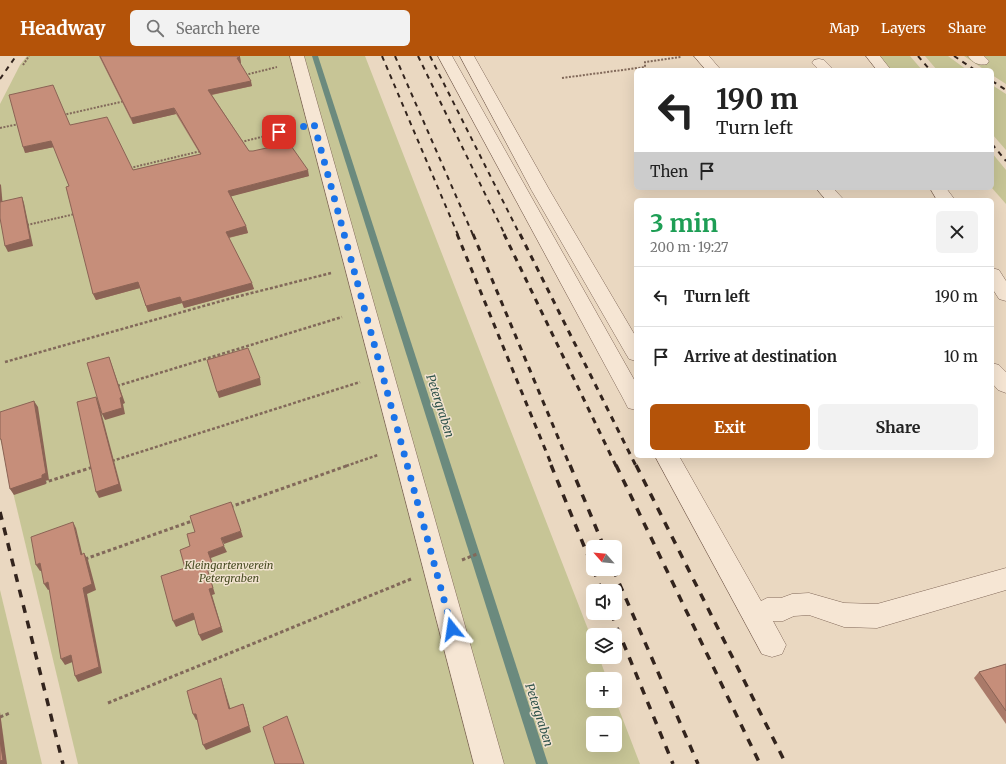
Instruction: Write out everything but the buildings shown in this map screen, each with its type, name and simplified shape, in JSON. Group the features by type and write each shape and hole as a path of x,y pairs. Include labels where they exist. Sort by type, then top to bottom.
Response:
{"lane":[{"path":"445,56 634,394"},
{"path":"467,56 530,172 634,351"},
{"path":"701,56 712,68"},
{"path":"873,56 882,68"},
{"path":"298,59 314,124 489,764"},
{"path":"826,190 833,198"},
{"path":"994,277 1006,295"},
{"path":"994,372 1006,385"},
{"path":"668,458 772,645"},
{"path":"755,615 767,610 783,609 792,605 809,604 844,614 877,616 1002,587"}],"path":[{"path":"23,65 29,56"},
{"path":"637,68 645,67 645,62 687,56"},
{"path":"243,75 298,59"},
{"path":"562,78 634,68"},
{"path":"61,115 130,100"},
{"path":"0,128 23,123"},
{"path":"234,143 314,124"},
{"path":"128,169 204,150"},
{"path":"23,226 77,213"},
{"path":"5,362 232,298 354,268"},
{"path":"116,386 365,310"},
{"path":"104,464 383,375"},
{"path":"224,510 403,446"},
{"path":"37,485 97,466"},
{"path":"82,560 201,518"},
{"path":"458,562 477,554"},
{"path":"108,703 436,571"},
{"path":"0,717 10,713"}],"green space":[{"name":"Kleingartenverein Petergraben","path":"27,56 290,56 478,764 78,764 0,438 0,104 20,65"},
{"path":"300,56 365,56 588,628 586,628 586,664 602,664 604,672 586,672 586,708 618,708 622,716 586,716 586,752 622,752 622,717 640,764 499,764"},
{"path":"879,56 910,56 920,68 889,68"},
{"path":"925,56 948,56 964,68 935,68"},
{"path":"964,56 1006,56 1006,84 994,76 994,68 982,68"},
{"path":"994,86 1006,94 1006,150 994,136"},
{"path":"994,155 1006,170 1006,204 994,190"},
{"path":"0,590 42,764 0,764"}],"waterway":[{"name":"Petergraben","path":"315,56 542,764"}],"railway":[{"path":"0,79 16,56"},
{"path":"382,56 458,235"},
{"path":"395,56 473,235"},
{"path":"418,56 505,235"},
{"path":"430,56 520,235"},
{"path":"918,56 928,68"},
{"path":"954,56 972,68"},
{"path":"994,82 1006,90"},
{"path":"994,146 1006,161"},
{"path":"457,234 552,466"},
{"path":"473,234 570,466"},
{"path":"504,234 616,466"},
{"path":"520,234 636,466"},
{"path":"551,465 586,551"},
{"path":"570,465 601,540"},
{"path":"616,465 760,764"},
{"path":"636,465 786,764"},
{"path":"0,512 63,764"},
{"path":"596,576 599,584"},
{"path":"616,576 698,764"},
{"path":"614,620 673,764"}],"route":[{"path":"279,132 314,124 452,629"}]}
